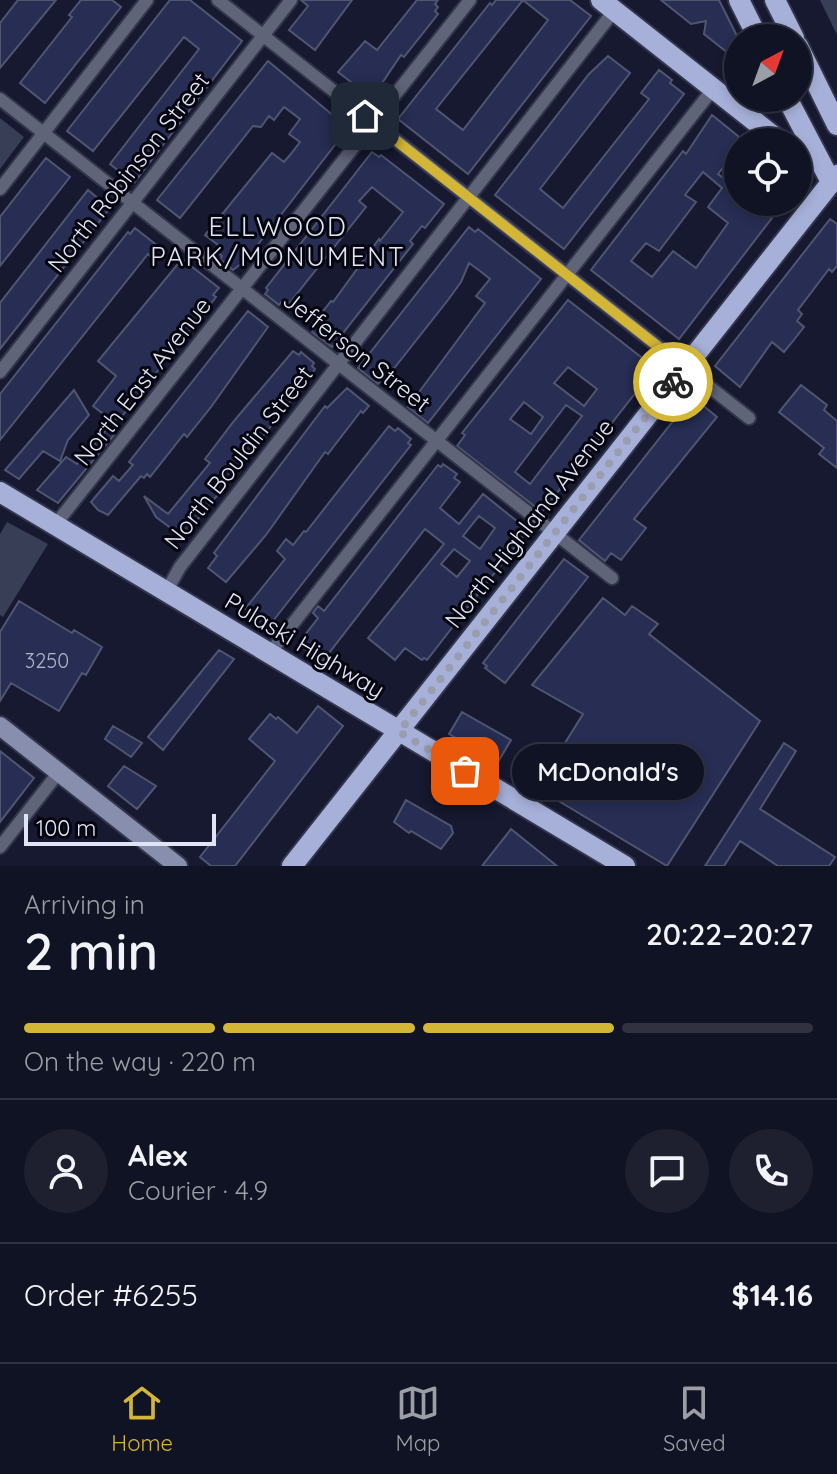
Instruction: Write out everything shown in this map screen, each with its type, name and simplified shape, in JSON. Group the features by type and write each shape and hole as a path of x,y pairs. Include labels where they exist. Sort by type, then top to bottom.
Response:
{"main road":[{"path":"739,0 751,24"},
{"path":"775,0 787,24"},
{"path":"607,5 763,128"},
{"path":"812,74 837,125"},
{"path":"795,112 835,180"},
{"path":"812,164 835,180"},
{"name":"North Highland Avenue","path":"292,866 835,180"},
{"name":"Pulaski Highway","path":"0,492 625,866"},
{"path":"0,726 178,866"}],"street":[{"path":"0,189 147,0"},
{"path":"218,0 749,418"},
{"name":"North Robinson Street","path":"0,372 291,0"},
{"name":"North East Avenue","path":"55,525 470,0"},
{"name":"North Bouldin Street","path":"166,592 180,567 469,197 607,5"},
{"path":"269,654 713,89"},
{"name":"Jefferson Street","path":"0,99 612,578"},
{"path":"0,847 59,772"}],"shaded area":[{"path":"820,0 837,0 837,35"},
{"path":"0,118 24,137 0,169"},
{"path":"7,522 48,544 3,617 0,615 0,534"}],"building":[{"path":"18,0 56,0 0,68 0,23"},
{"path":"81,0 112,0 121,7 45,103 20,83 72,17 69,15"},
{"path":"170,0 190,0 242,41 134,183 110,164 199,49 184,37 93,151 67,131"},
{"path":"301,0 352,0 315,50 289,30 308,6"},
{"path":"417,0 438,0 435,11 438,14 404,57 401,55 372,98 338,72 365,41 377,50"},
{"path":"496,0 523,0 570,0 591,16 468,174 398,119 490,3 492,5","holes":["523,0 548,20 463,130 436,109"]},
{"path":"661,0 719,0 731,24 724,24 724,50 704,34 706,21 691,24"},
{"path":"608,56 630,73 540,189 563,208 649,99 641,93 659,70 684,94 564,249 495,195 589,74"},
{"path":"268,61 348,128 246,260 233,270 220,259 222,256 218,253 222,248 205,235 272,153 284,162 290,155 300,142 289,134 300,119 284,107 274,120 269,116 261,127 253,126 180,218 157,200"},
{"path":"712,115 728,128 724,128 724,166 718,174 724,178 724,216 772,218 679,339 591,270 683,151 686,154","holes":["703,172 722,188 708,207 728,223 696,268 673,251 652,277 631,261 646,243 659,251 696,202 685,195"]},
{"path":"372,152 379,157 381,155 444,204 410,241 413,244 332,347 312,332 320,322 317,319 403,212 372,187 359,201 366,207 288,305 282,301 279,305 265,294 266,288"},
{"path":"46,158 70,177 0,266 0,217"},
{"path":"88,190 110,208 0,349 0,303"},
{"path":"830,219 837,224 837,266 832,272 829,269 798,310 802,314 797,321 804,327 793,341 784,352 772,342 740,387 715,366"},
{"path":"469,227 475,232 478,229 541,279 428,423 408,407 485,303 476,296 490,279 480,271 469,263 461,282 448,300 388,376 386,374 378,384 358,368"},
{"path":"135,228 159,247 151,257 148,254 0,440 0,394 128,232 130,234"},
{"path":"182,259 219,288 213,295 216,297 119,420 117,418 114,422 93,406 116,376 98,361"},
{"path":"568,300 655,368 542,512 457,446 465,435 462,433","holes":["568,367 597,389 584,406 554,383","524,402 543,417 531,434 510,419","566,405 582,416 530,484 515,472"]},
{"path":"248,311 268,327 211,407 187,437 184,434 150,477 147,474 144,478 141,476 108,515 98,510 91,502 113,476 119,481 133,465 129,462"},
{"path":"293,351 299,355 301,352 314,363 312,366 315,369 212,502 188,531 185,529 180,535 156,517 144,496 168,514 210,463 205,459 234,421"},
{"path":"801,385 827,405 824,410 837,421 837,468 819,454 824,448 779,412"},
{"path":"347,388 369,406 363,413 361,411 328,454 325,452 266,535 226,582 208,568 217,556 214,553 325,406 327,408"},
{"path":"74,390 89,415 68,440 60,461 43,451 19,479 5,470"},
{"path":"695,399 717,417 634,519 646,528 632,546 621,560 611,553 605,561 579,540 685,406 688,409"},
{"path":"389,426 395,431 398,428 411,439 408,443 411,445 269,627 265,624 263,628 250,618 252,614 245,609 285,559 277,551 286,539 293,545 306,532"},
{"path":"107,429 114,435 58,503 37,490 66,457 77,464"},
{"path":"443,464 457,474 454,478 460,482 440,508 459,524 483,494 528,530 427,660 405,648 395,660 368,638 444,544 425,529 322,662 298,644 318,618 313,613 318,606 324,611 438,465 441,467","holes":["479,516 495,528 480,549 463,536","454,549 470,561 457,577 441,564"]},
{"path":"564,559 588,577 505,683 483,663"},
{"path":"603,598 625,615 632,606 658,624 649,634 760,721 667,866 537,788 583,714 532,685"},
{"path":"19,601 102,647 59,711 11,683 0,701 0,632"},
{"path":"219,650 234,659 163,750 148,737"},
{"path":"318,706 343,726 235,866 211,866 200,857 275,761 249,739 270,714 297,733"},
{"path":"462,712 511,740 498,762 449,734"},
{"path":"113,726 142,743 131,757 105,739"},
{"path":"784,743 796,751 760,809 835,857 829,866 778,866 740,841 724,866 705,866"},
{"path":"0,751 34,778 0,822"},
{"path":"124,766 156,786 137,809 108,786"},
{"path":"406,800 451,826 453,833 441,849 394,822"},
{"path":"511,829 557,866 482,866"}],"way so far":[{"path":"465,771 399,732 673,382"}],"place":[{"name":"McDonald's","path":"465,771"}],"district":[{"name":"ELLWOOD PARK/MONUMENT","path":"278,241"}],"route":[{"path":"365,116 684,367 673,382"}]}
